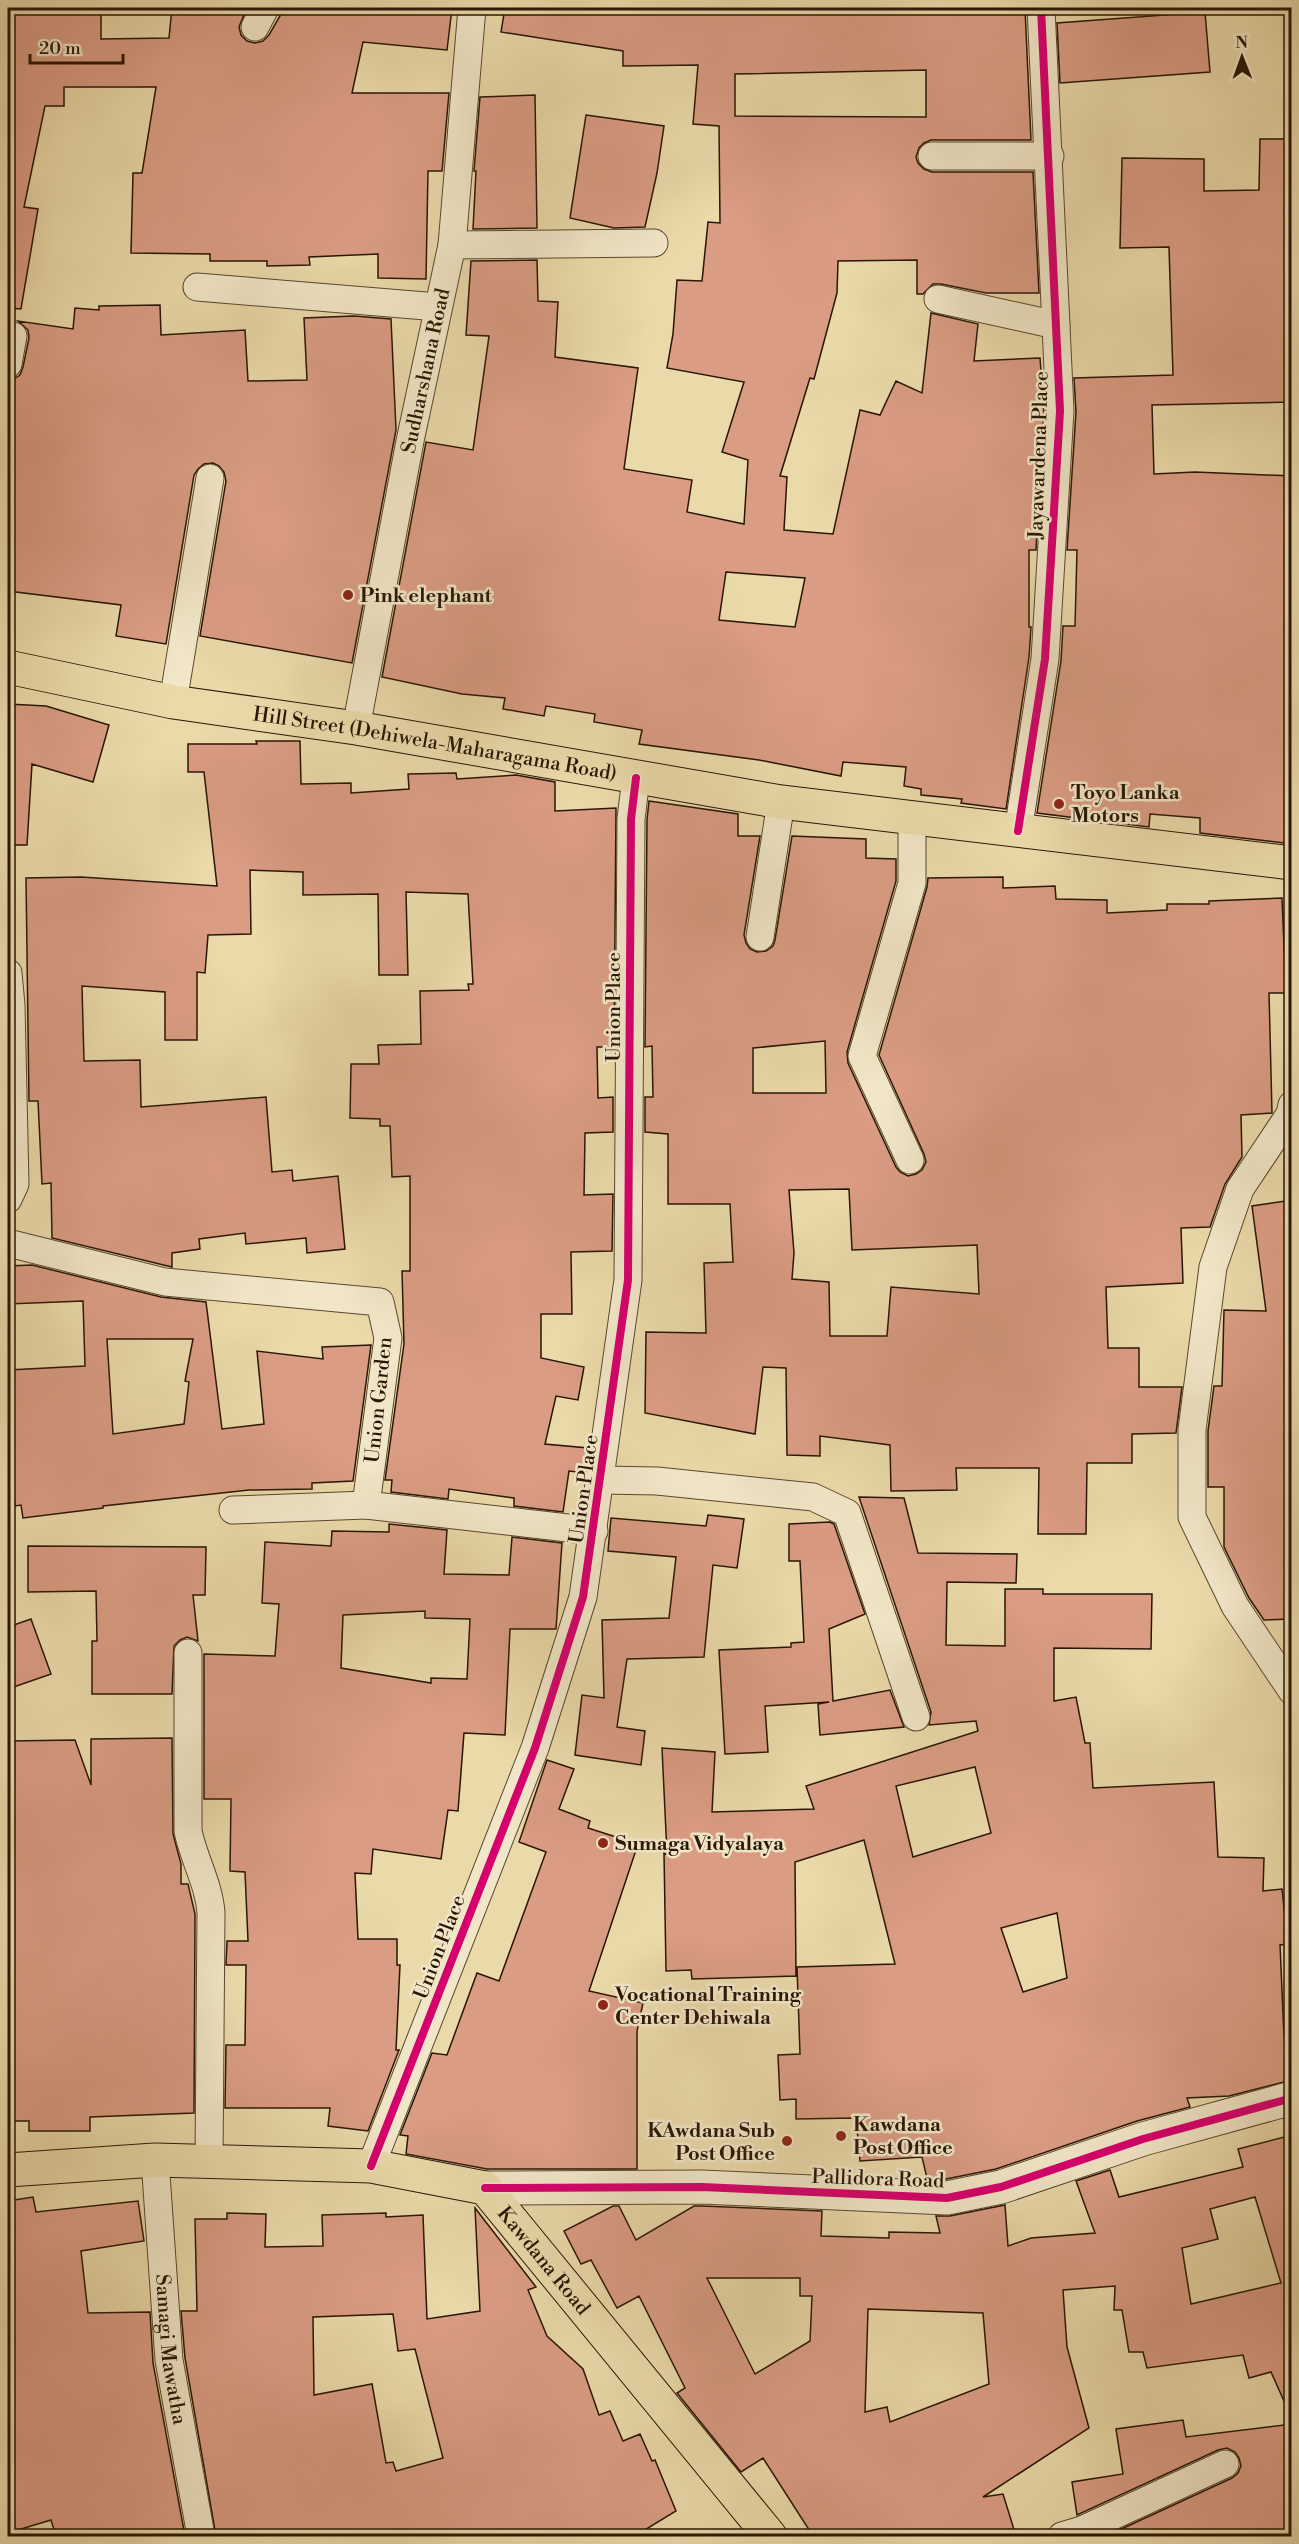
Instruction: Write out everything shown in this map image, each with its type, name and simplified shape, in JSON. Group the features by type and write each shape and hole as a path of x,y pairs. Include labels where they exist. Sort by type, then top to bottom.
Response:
{"main road":[{"name":"Hill Street (Dehiwela-Maharagama Road)","path":"8,667 173,702 356,729 781,802 1292,863"},
{"name":"Kawdana Road","path":"8,2170 155,2160 371,2166 485,2188 770,2536"}],"street":[{"name":"Sudharshana Road","path":"356,729 408,452 452,245 472,8"},
{"name":"Jayawardena Place","path":"1018,831 1045,659 1060,411 1050,156 1041,8"},
{"path":"932,156 1050,156"},
{"path":"452,245 654,243"},
{"path":"197,287 438,307"},
{"path":"938,299 1056,326"},
{"path":"8,364 13,336"},
{"path":"173,702 210,478"},
{"name":"Union Place","path":"371,2166 535,1748 583,1597 628,1280 631,819 636,778"},
{"path":"760,937 781,802"},
{"path":"910,1160 862,1056 912,883 912,819"},
{"path":"8,973 11,1005 15,1184 8,1199"},
{"path":"1292,1106 1290,1114 1240,1189 1213,1267 1192,1430 1192,1516 1235,1606 1292,1691"},
{"name":"Union Garden","path":"8,1243 165,1282 380,1302 388,1338 366,1505"},
{"path":"601,1480 657,1481 813,1497 847,1513 916,1717"},
{"path":"232,1510 366,1505 594,1531"},
{"path":"188,1653 188,1831 192,1850 210,1892 211,1913 209,2161"},
{"name":"Pallidora Road","path":"485,2188 702,2187 947,2198 1001,2187 1143,2139 1292,2098"},
{"name":"Samagi Mawatha","path":"155,2160 169,2360 201,2536"},
{"path":"1062,2536 1082,2530 1225,2464"}],"building":[{"path":"8,8 101,8 101,39 169,38 172,8 245,12 239,27 241,35 247,41 255,43 263,41 269,35 282,8 452,8 447,50 363,42 352,93 449,93 442,171 428,171 426,279 378,278 378,254 309,257 310,265 267,266 267,261 210,261 210,254 131,253 133,173 142,173 156,87 64,87 64,106 45,106 24,207 38,209 21,309 8,308"},
{"path":"505,8 997,8 997,12 1025,9 1031,140 931,140 919,148 916,157 924,169 932,172 1033,172 1039,293 986,293 933,284 923,294 917,294 917,260 838,261 837,293 814,379 810,378 780,476 787,477 784,530 833,534 860,410 880,415 896,381 922,393 931,313 978,324 974,361 1040,358 1044,411 1036,550 1029,550 1029,627 1031,627 1029,657 1006,809 961,803 962,799 921,795 921,789 904,786 906,767 843,762 841,776 759,760 639,744 642,730 594,722 595,714 546,706 544,716 503,709 505,698 462,694 382,677 426,442 473,450 489,336 466,335 471,261 537,260 538,301 558,302 555,357 638,368 624,469 692,480 687,512 744,524 748,460 722,452 744,382 667,368 673,334 677,280 702,281 708,222 720,223 719,126 693,124 698,65 623,66 623,51 501,32","holes":["926,70 926,117 735,116 735,74","726,572 805,578 795,627 719,620"]},
{"path":"1205,12 1210,72 1060,83 1057,23"},
{"path":"535,95 537,228 473,229 476,171 474,171 480,97"},
{"path":"586,115 664,126 657,173 645,227 614,228 570,218"},
{"path":"1260,139 1292,139 1292,402 1152,405 1154,474 1195,472 1292,476 1289,721 1292,721 1292,844 1200,833 1200,818 1150,814 1149,827 1037,813 1061,661 1063,626 1075,626 1077,550 1067,550 1076,412 1074,378 1173,375 1169,247 1120,248 1122,158 1204,159 1204,191 1259,190"},
{"path":"160,305 161,335 245,330 248,381 307,380 304,318 354,316 391,319 396,430 352,663 200,636 226,481 224,472 213,463 204,464 194,475 166,644 116,636 121,605 8,591 8,415 14,379 20,375 23,367 29,338 28,330 18,321 73,329 75,308 99,310 99,306"},
{"path":"8,704 46,706 109,725 93,782 32,764 27,845 8,845"},
{"path":"256,741 300,741 301,784 351,783 351,793 409,789 408,774 456,773 457,779 516,775 555,782 555,811 616,808 614,1047 597,1047 598,1098 613,1097 613,1132 585,1133 584,1195 613,1194 612,1251 571,1252 572,1314 541,1314 541,1358 584,1367 578,1400 556,1396 545,1444 588,1448 585,1473 569,1471 563,1512 514,1506 514,1498 449,1489 448,1499 391,1492 392,1480 385,1480 404,1344 402,1271 410,1271 410,1176 392,1177 390,1126 380,1126 380,1119 350,1118 351,1064 379,1064 378,1045 421,1044 420,991 469,990 468,984 473,984 468,894 406,892 408,975 379,975 378,894 303,895 303,872 250,870 251,934 208,935 205,973 197,972 197,1040 165,1040 165,992 82,986 84,1061 140,1060 141,1107 266,1097 272,1172 292,1170 293,1181 338,1176 345,1249 307,1253 306,1238 246,1244 245,1233 199,1239 200,1249 172,1253 172,1267 52,1238 51,1183 42,1184 38,1101 29,1101 26,878 81,877 217,886 204,772 188,772 188,744 257,744"},
{"path":"649,801 738,814 738,836 760,836 744,935 750,949 757,952 766,951 773,946 775,940 792,836 866,839 866,858 896,859 896,881 847,1052 848,1063 896,1167 908,1176 922,1170 926,1162 879,1055 928,878 1003,877 1003,888 1055,886 1056,899 1107,900 1107,913 1167,910 1167,904 1209,904 1209,901 1282,898 1286,993 1269,993 1272,1113 1241,1115 1242,1157 1225,1184 1210,1227 1181,1228 1183,1283 1106,1287 1108,1348 1139,1348 1139,1387 1182,1387 1176,1433 1132,1434 1132,1463 1087,1463 1086,1534 1038,1534 1039,1468 956,1468 957,1490 891,1491 890,1445 820,1436 820,1456 787,1455 786,1368 763,1367 755,1434 645,1413 646,1332 706,1333 704,1263 733,1262 730,1204 668,1204 668,1134 645,1132 645,1097 653,1097 652,1046 645,1047","holes":["825,1041 826,1093 753,1093 753,1048","849,1189 852,1250 977,1245 979,1294 891,1287 887,1336 830,1336 829,1282 792,1279 794,1253 789,1190"]},
{"path":"1292,1200 1292,1619 1264,1620 1249,1598 1224,1547 1224,1487 1208,1487 1208,1431 1214,1386 1222,1386 1224,1310 1266,1311 1252,1206"},
{"path":"32,1265 161,1297 206,1302 222,1429 264,1424 257,1351 323,1359 322,1347 371,1345 353,1481 312,1483 312,1489 249,1490 103,1506 103,1508 23,1518 21,1505 15,1506 13,1481 8,1482 8,1370 85,1366 83,1301 8,1304 8,1266","holes":["107,1339 193,1339 185,1381 189,1382 184,1424 113,1434"]},
{"path":"859,1497 904,1498 918,1553 1017,1554 1016,1583 947,1582 946,1645 1005,1646 1005,1589 1043,1589 1043,1594 1152,1594 1151,1649 1054,1648 1054,1701 1076,1697 1085,1743 1090,1743 1093,1788 1214,1782 1218,1857 1264,1858 1263,1891 1282,1889 1288,1944 1280,1945 1284,2036 1292,2035 1292,2080 1229,2096 1187,2098 1190,2107 1137,2121 996,2169 946,2179 927,2178 922,2157 860,2161 856,2118 796,2119 796,2099 780,2100 778,2055 800,2054 797,1967 895,1964 864,1840 795,1862 796,1976 692,1979 691,1970 666,1971 664,1853 667,1854 662,1748 715,1752 712,1812 814,1809 806,1786 978,1731 976,1721 929,1725 931,1712","holes":["975,1767 991,1833 913,1857 896,1786","1057,1913 1067,1978 1023,1992 1001,1928"]},
{"path":"708,1515 744,1519 737,1568 713,1565 704,1657 627,1659 617,1727 645,1731 641,1765 575,1755 582,1695 604,1698 602,1620 669,1618 676,1557 608,1551 611,1518 706,1526"},
{"path":"830,1522 834,1524 865,1614 829,1629 833,1701 890,1690 904,1727 820,1735 818,1704 829,1702 765,1706 768,1752 725,1754 719,1650 791,1647 791,1643 804,1642 800,1561 789,1561 789,1524"},
{"path":"389,1524 447,1530 444,1574 509,1575 512,1537 562,1543 556,1629 510,1629 505,1735 464,1733 458,1811 448,1810 441,1859 373,1849 371,1874 355,1873 358,1939 397,1939 397,1965 400,1965 396,2050 399,2050 368,2131 328,2126 330,2108 225,2108 226,2045 245,2045 246,1965 226,1965 227,1941 248,1941 245,1872 230,1871 231,1799 204,1799 204,1654 275,1656 279,1604 262,1603 265,1542 331,1546 332,1531 389,1532","holes":["425,1611 425,1618 470,1619 467,1679 431,1678 431,1683 341,1668 343,1615"]},
{"path":"28,1546 206,1547 205,1595 193,1595 198,1641 187,1637 174,1646 172,1694 92,1694 92,1641 97,1641 96,1591 28,1592"},
{"path":"31,1619 51,1674 8,1689 8,1627"},
{"path":"172,1738 173,1834 181,1864 181,1884 188,1884 195,1914 194,2113 90,2117 90,2131 29,2131 29,2121 8,2121 8,1741 75,1740 91,1785 91,1739"},
{"path":"547,1760 574,1769 559,1809 590,1821 588,1828 638,1844 589,1991 643,2003 637,2031 637,2169 487,2169 406,2154 408,2136 400,2135 432,2053 447,2055 477,1973 499,1981 546,1852 519,1842"},
{"path":"1292,2135 1292,2419 1271,2372 1249,2378 1243,2355 1147,2368 1143,2352 1129,2352 1122,2310 1114,2310 1115,2286 1063,2290 1067,2347 1089,2428 983,2497 1003,2494 1016,2536 813,2536 763,2458 741,2472 677,2393 685,2388 639,2296 617,2308 591,2260 581,2264 564,2231 613,2206 619,2206 636,2240 694,2206 702,2206 822,2211 821,2236 889,2238 889,2232 940,2233 936,2216 950,2216 1005,2205 1008,2246 1031,2238 1095,2233 1076,2181 1110,2170 1119,2197 1243,2167 1238,2149","holes":["1255,2197 1281,2283 1191,2304 1182,2248 1218,2239 1210,2209","707,2278 800,2278 800,2296 812,2296 810,2341 755,2374","868,2309 983,2313 989,2384 890,2422 887,2407 865,2412"]},
{"path":"33,2197 36,2212 138,2201 144,2241 81,2251 88,2313 150,2312 153,2363 185,2536 56,2536 51,2520 8,2533 8,2201"},
{"path":"475,2208 536,2287 528,2290 547,2336 583,2369 599,2415 610,2411 623,2441 640,2434 652,2461 655,2460 676,2511 635,2536 216,2536 185,2358 181,2311 197,2311 195,2219 227,2219 227,2213 266,2214 265,2247 323,2246 322,2215 386,2213 386,2217 423,2215 427,2319 480,2311","holes":["393,2314 398,2351 415,2349 443,2458 396,2471 393,2462 386,2463 372,2384 314,2395 313,2317"]},
{"path":"1183,2420 1186,2437 1292,2424 1292,2536 1106,2536 1232,2478 1241,2466 1235,2452 1227,2448 1218,2450 1077,2515 1072,2482 1123,2474 1116,2429"}],"cycle path":[{"path":"1018,831 1045,659 1060,411 1041,8"},
{"path":"371,2166 535,1748 583,1597 628,1280 631,819 636,778"},
{"path":"485,2188 702,2187 947,2198 1001,2187 1143,2139 1292,2098"}],"place":[{"name":"Pink elephant","path":"348,595"},
{"name":"Toyo Lanka Motors","path":"1059,804"},
{"name":"Sumaga Vidyalaya","path":"603,1843"},
{"name":"Vocational Training Center Dehiwala","path":"603,2005"},
{"name":"Kawdana Post Office","path":"841,2136"},
{"name":"KAwdana Sub Post Office","path":"787,2141"}]}
